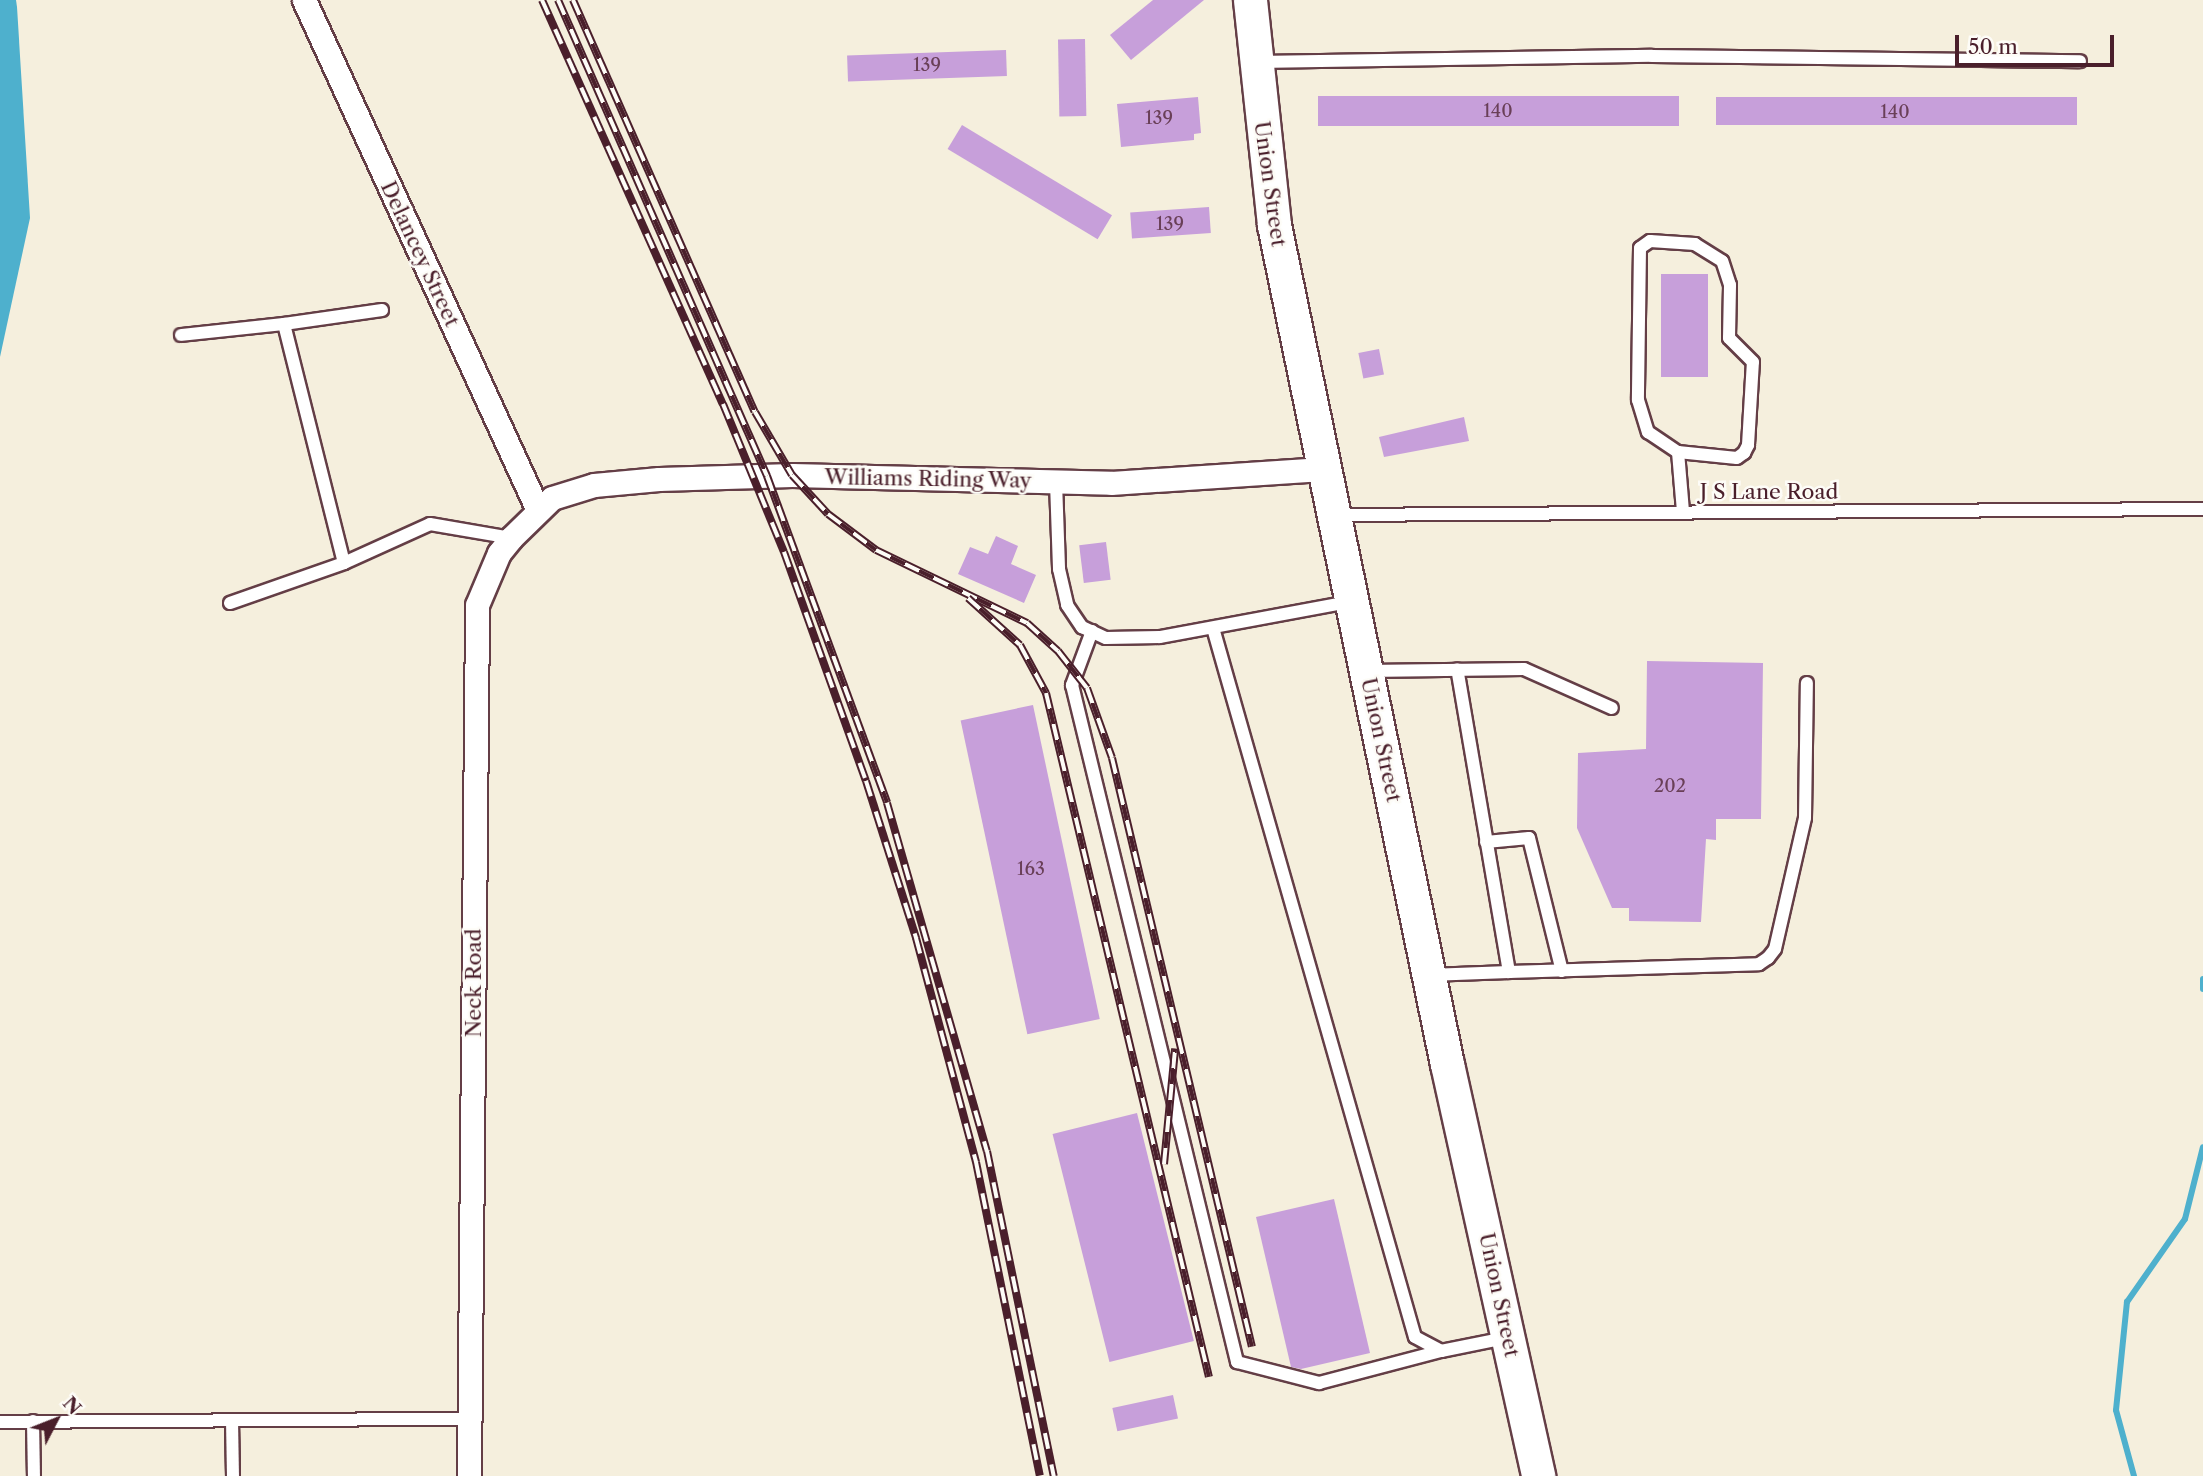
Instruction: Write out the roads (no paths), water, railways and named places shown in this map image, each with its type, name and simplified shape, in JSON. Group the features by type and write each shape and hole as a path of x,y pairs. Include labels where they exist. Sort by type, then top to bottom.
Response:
{"main road":[{"name":"Union Street","path":"1250,0 1274,225 1429,975 1538,1476"}],"street":[{"name":"Delancey Street","path":"304,0 537,508"},
{"name":"Williams Riding Way","path":"537,508 552,498 594,485 659,479 792,475 1111,483 1323,469"},
{"name":"Neck Road","path":"469,1476 477,605 499,553 537,508"}],"lane":[{"path":"1256,62 1625,56 2080,61"},
{"path":"1650,241 1695,244 1722,261 1730,285 1729,338 1753,362 1748,445 1744,453 1737,458 1678,452 1648,432 1638,400 1640,248 1650,241"},
{"path":"181,335 382,310"},
{"path":"284,324 344,563"},
{"path":"1678,452 1683,512"},
{"path":"1056,482 1059,569 1067,605 1082,627 1106,638 1160,637 1352,602"},
{"name":"J S Lane Road","path":"1334,515 2203,509"},
{"path":"230,603 344,563 430,524 511,538"},
{"path":"1213,628 1415,1337 1441,1351"},
{"path":"1091,631 1072,685 1237,1362 1319,1383 1441,1351 1508,1337"},
{"path":"1457,669 1509,972"},
{"path":"1366,671 1524,669 1612,708"},
{"path":"1429,975 1759,964 1768,958 1775,949 1805,818 1807,683"},
{"path":"1486,842 1529,838 1562,971"},
{"path":"0,1422 470,1419"},
{"path":"232,1420 233,1476"},
{"path":"33,1421 34,1476"}],"water":[{"path":"0,0 16,0 17,7 30,218 0,357"}],"waterway":[{"path":"2203,979 2203,989"},
{"path":"2134,1476 2116,1410 2127,1302 2185,1219 2203,1147"}],"railway":[{"path":"542,0 723,404 784,552 866,781 916,938 976,1162 1040,1476"},
{"path":"558,0 767,476 887,803 987,1151 1054,1476"},
{"path":"573,0 755,412 792,475 828,514 876,550 1027,623 1058,651 1087,688 1112,758 1252,1347"},
{"path":"968,598 1020,645 1046,693 1209,1377"},
{"path":"1164,1164 1175,1049"}]}
